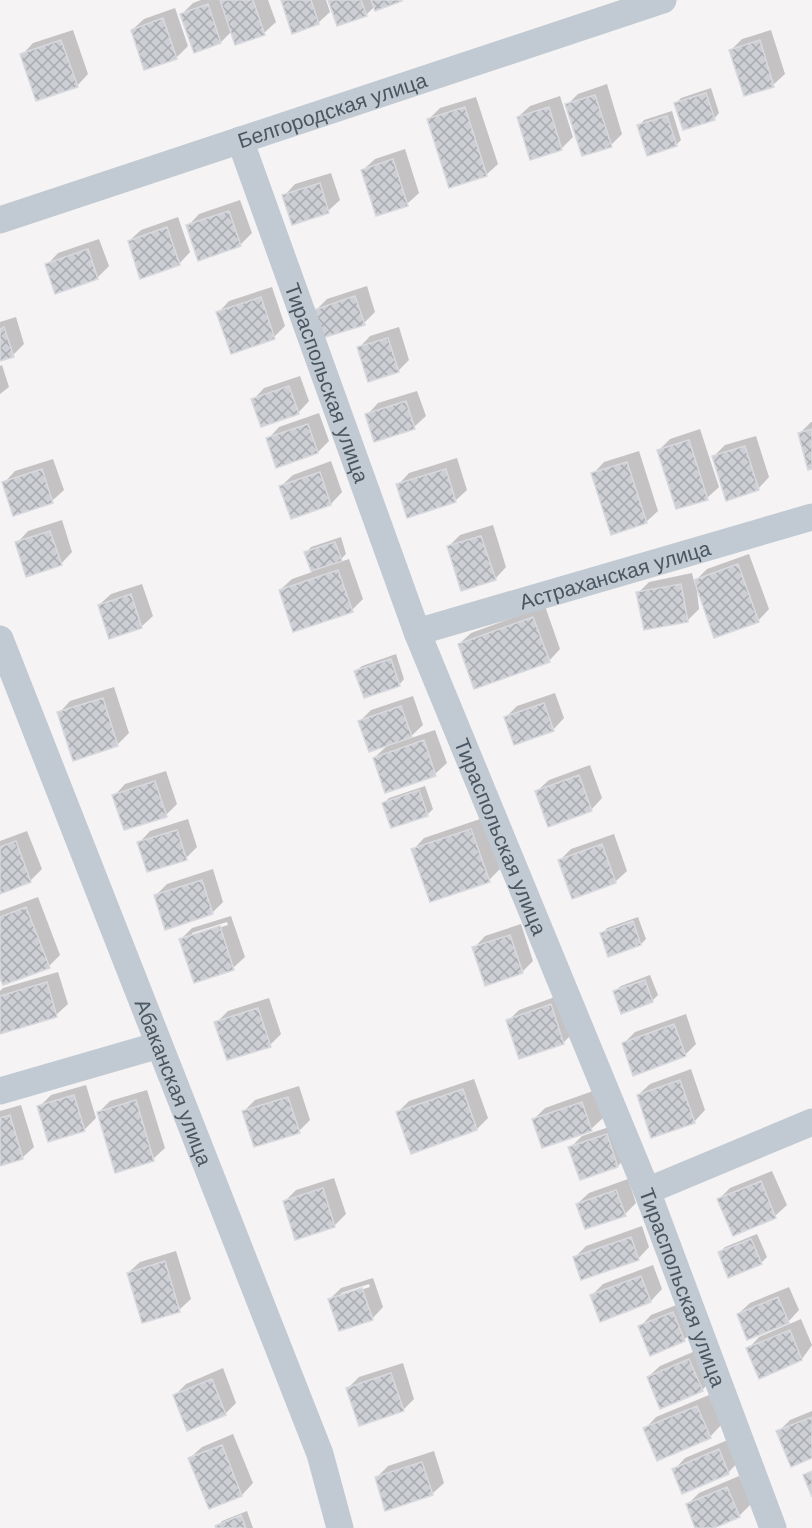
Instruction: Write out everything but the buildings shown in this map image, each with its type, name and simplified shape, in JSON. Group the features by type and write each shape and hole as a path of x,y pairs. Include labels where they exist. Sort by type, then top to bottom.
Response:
{"street":[{"name":"Белгородская улица","path":"0,220 663,0"},
{"name":"Тираспольская улица","path":"240,140 417,632 647,1191 773,1528"},
{"name":"Астраханская улица","path":"417,632 812,517"},
{"name":"Абаканская улица","path":"0,639 320,1454 340,1528"},
{"path":"0,1091 159,1045"},
{"path":"647,1191 812,1122"}]}
